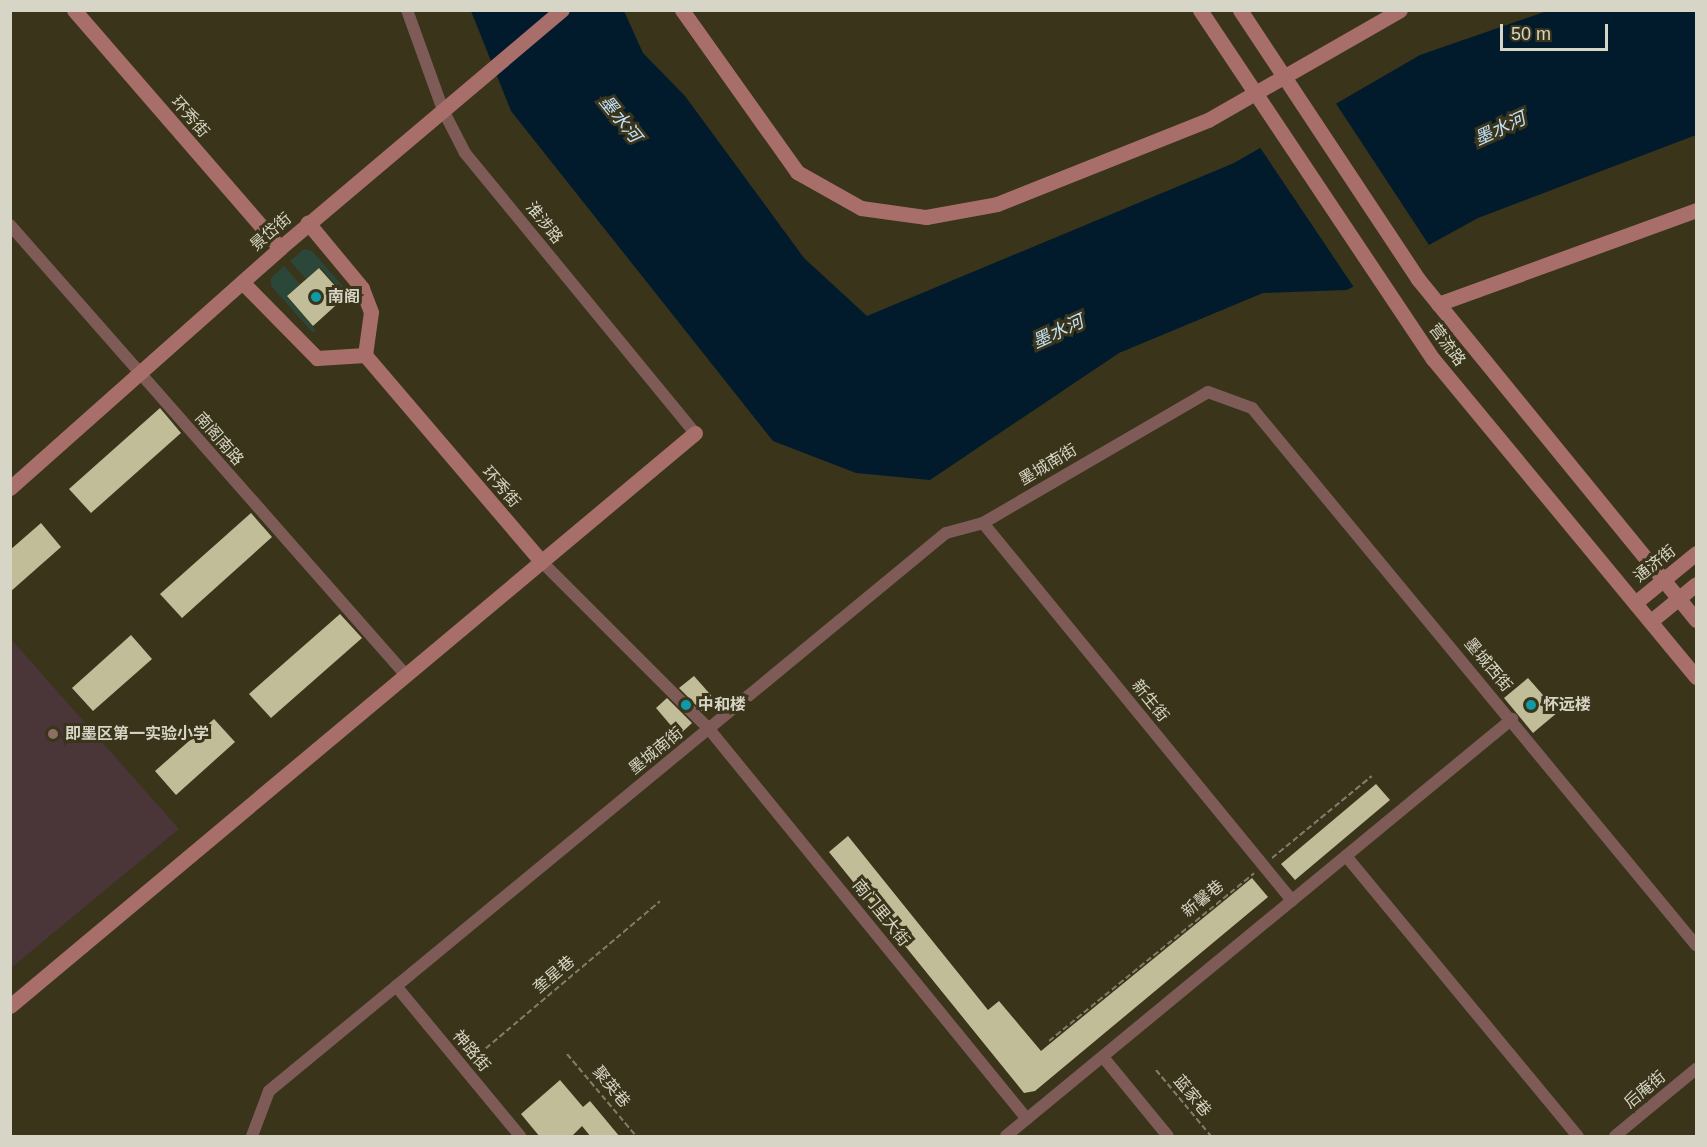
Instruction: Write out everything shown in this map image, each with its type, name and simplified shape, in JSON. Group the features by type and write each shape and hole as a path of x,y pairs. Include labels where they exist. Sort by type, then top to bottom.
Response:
{"street":[{"name":"环秀街","path":"74,10 280,248"},
{"name":"淮涉路","path":"407,10 443,110 465,153 695,433"},
{"name":"景岱街","path":"10,488 308,223 562,10"},
{"path":"682,10 756,122 797,172 861,208 926,217 997,204 1255,96 1400,10"},
{"name":"营流路","path":"1200,10 1271,122 1434,359 1696,677"},
{"name":"营流路","path":"1240,10 1418,279 1696,620"},
{"path":"1438,304 1696,210"},
{"path":"242,282 317,358 364,355 371,312 362,288 308,223"},
{"name":"南阁南路","path":"10,225 404,674"},
{"name":"环秀街","path":"364,355 541,561"},
{"name":"墨城南街","path":"252,1137 269,1091 946,533 983,523 1208,392 1252,408"},
{"name":"墨城西街","path":"1252,408 1512,719 1696,945"},
{"path":"10,1006 404,674 695,433"},
{"name":"新生街","path":"983,523 1292,900"},
{"name":"通济街","path":"1635,603 1696,553"},
{"name":"南门里大街","path":"541,561 709,729 1027,1119"},
{"path":"1651,621 1696,584"},
{"path":"1006,1137 1512,719"},
{"path":"1346,856 1578,1137"},
{"name":"神路街","path":"396,986 520,1137"},
{"path":"1103,1057 1168,1137"},
{"name":"后庵街","path":"1616,1137 1696,1069"}],"path":[{"name":"新馨巷","path":"1049,1041 1372,776"},
{"name":"奎星巷","path":"463,1067 660,901"},
{"name":"聚英巷","path":"567,1054 636,1137"},
{"name":"蓝家巷","path":"1156,1070 1211,1137"}],"shaded area":[{"name":"即墨区第一实验小学","path":"11,639 179,829 10,968"}],"green space":[{"path":"304,249 312,251 353,298 350,301 320,267 306,279 290,261"},
{"path":"284,266 300,284 286,296 316,330 313,333 271,286 271,278"}],"water":[{"name":"墨水河","path":"471,11 624,11 643,53 685,96 804,258 867,316 1234,163 1420,55 1547,11 1696,11 1696,135 1478,218 1347,290 1263,293 1119,353 930,480 856,473 773,441 511,111"}],"pier":[{"path":"1333,99 1429,245 1355,289 1259,146"}],"building":[{"name":"南阁","path":"319,268 345,297 313,326 287,296"},
{"path":"160,408 181,433 91,513 69,489"},
{"path":"251,513 272,537 182,618 160,594"},
{"path":"41,523 61,547 10,592 10,550"},
{"path":"340,614 362,638 271,718 249,694"},
{"path":"131,635 152,659 93,711 72,688"},
{"path":"694,676 717,702 704,713 679,688"},
{"name":"怀远楼","path":"1528,678 1558,712 1533,733 1504,698"},
{"path":"667,698 692,723 679,735 656,708"},
{"path":"214,719 235,742 176,795 155,771"},
{"path":"1376,784 1390,800 1295,880 1281,864"},
{"path":"848,836 988,1010 999,1001 1041,1051 1252,878 1268,897 1035,1091 1024,1093 829,852"},
{"path":"560,1080 583,1107 590,1101 620,1137 591,1137 582,1126 571,1137 540,1137 521,1114"}],"place":[{"name":"南阁","path":"316,297"},
{"name":"中和楼","path":"686,705"},
{"name":"怀远楼","path":"1531,705"},
{"name":"即墨区第一实验小学","path":"53,734"}]}
